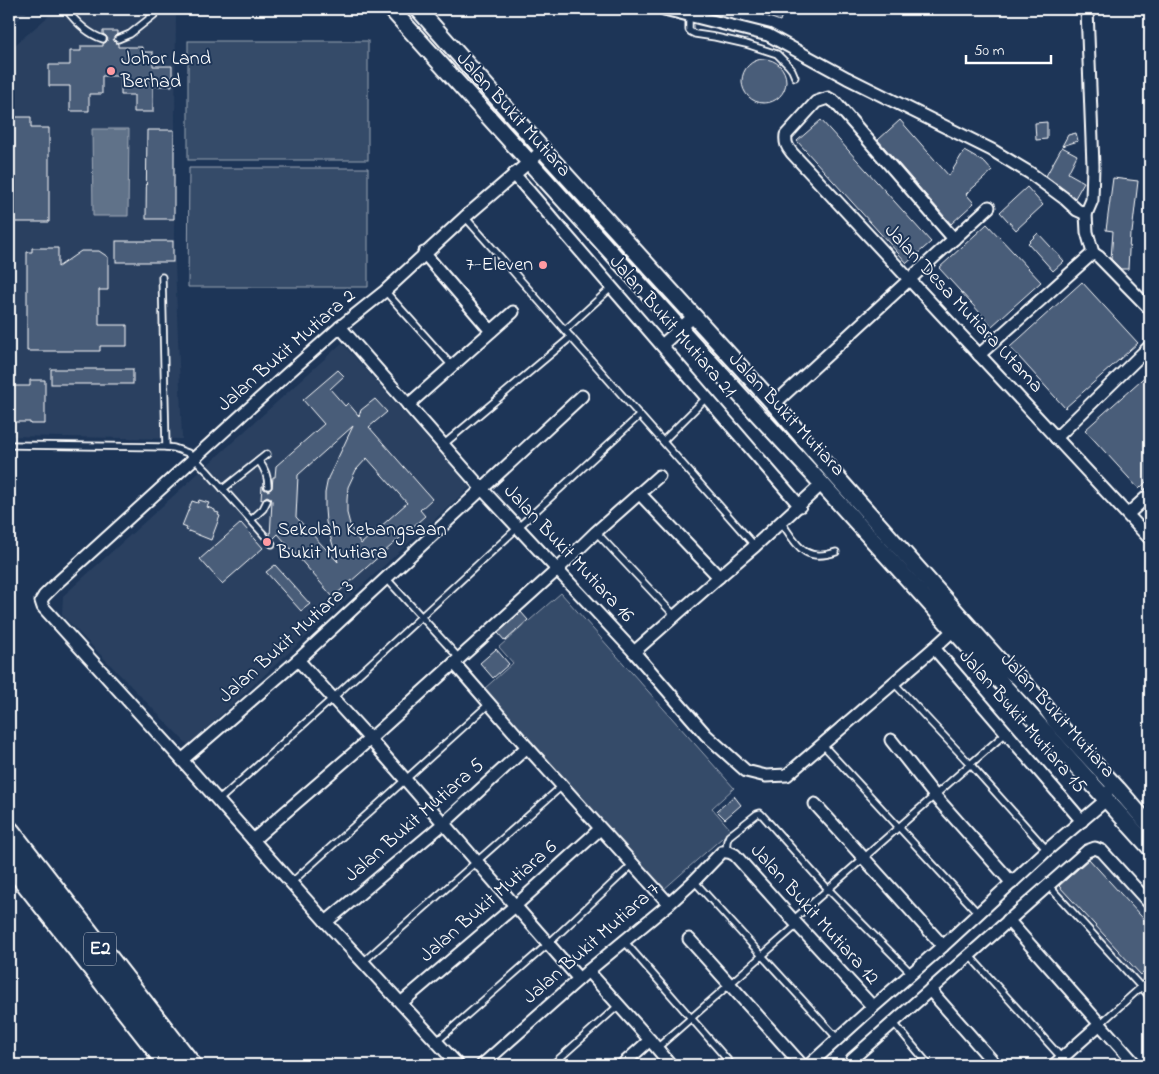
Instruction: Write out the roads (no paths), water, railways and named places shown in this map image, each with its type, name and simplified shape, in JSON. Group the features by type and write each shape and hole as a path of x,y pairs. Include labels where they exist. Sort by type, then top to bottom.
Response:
{"highway":[{"name":"E2","path":"9,832 190,1065"},
{"name":"E2","path":"9,860 170,1065"}],"street":[{"name":"Jalan Bukit Mutiara","path":"391,9 822,484 959,625 1018,677 1150,826"},
{"name":"Jalan Bukit Mutiara","path":"418,9 543,150 774,404 1106,800 1150,848"},
{"path":"664,9 768,35 847,78 992,150 1030,173 1077,210 1086,214"},
{"path":"1087,9 1093,166 1092,200 1086,214 1090,248 1150,309"},
{"name":"Jalan Desa Mutiara Utama","path":"954,239 835,102 828,98 816,102 786,135 785,141 792,153 1150,539"},
{"name":"Jalan Bukit Mutiara 2","path":"182,760 44,607 41,601 42,598 57,582 340,327 385,291 464,217 543,150"},
{"name":"Jalan Bukit Mutiara 21","path":"514,174 800,506"},
{"path":"750,406 767,408 774,404 989,207"},
{"path":"979,355 1093,253"},
{"path":"424,254 491,331"},
{"path":"408,405 513,312"},
{"path":"662,345 681,330 694,316"},
{"name":"Jalan Bukit Mutiara 16","path":"340,327 442,445 634,652 706,735 746,771 766,776 787,776 823,745"},
{"path":"1056,438 1150,346"},
{"name":"Jalan Bukit Mutiara 3","path":"182,760 298,660 582,396"},
{"path":"774,404 772,424 776,434"},
{"path":"253,840 370,739 659,476"},
{"path":"634,652 800,506 822,484"},
{"path":"639,493 719,577"},
{"path":"1128,514 1150,494"},
{"path":"823,745 959,625"},
{"name":"Jalan Bukit Mutiara 15","path":"934,648 1082,821"},
{"path":"298,660 370,739 579,979"},
{"path":"457,660 489,704 669,904"},
{"path":"891,740 935,796 1012,883"},
{"name":"Jalan Bukit Mutiara 5","path":"326,922 443,824 527,747"},
{"path":"182,760 326,922 458,1065"},
{"path":"1096,765 1106,783 1106,800"},
{"path":"809,1065 872,1007 943,946 1047,850 1106,800 1117,800 1126,803 1139,813"},
{"path":"815,804 943,946"},
{"name":"Jalan Bukit Mutiara 6","path":"401,1003 515,906 600,829"},
{"path":"851,1063 893,1022 1087,851 1094,848 1102,851 1150,904"},
{"name":"Jalan Bukit Mutiara 7","path":"482,1065 588,971 669,904 722,852 726,851"},
{"name":"Jalan Bukit Mutiara 12","path":"726,851 735,854 872,1007"},
{"path":"1008,920 1136,1065"},
{"path":"689,940 802,1065"},
{"path":"588,971 671,1065"},
{"path":"930,990 996,1065"},
{"path":"1061,1063 1099,1025"},
{"path":"622,1065 654,1044"}],"lane":[{"path":"66,9 89,32 103,39"},
{"path":"118,39 130,34 159,9"},
{"path":"689,15 689,30 691,32 746,44 777,54 792,70 794,78"},
{"path":"464,217 755,546"},
{"path":"162,277 166,447"},
{"path":"565,330 612,287"},
{"path":"385,291 452,366"},
{"path":"442,445 572,337"},
{"path":"663,441 707,397"},
{"path":"218,801 333,698 640,415"},
{"path":"9,445 174,448 188,453 195,458 265,536"},
{"path":"223,489 267,454"},
{"path":"258,461 265,468 268,486"},
{"path":"251,520 263,509 268,501"},
{"path":"781,522 802,551 827,555 836,552"},
{"path":"596,532 675,616"},
{"path":"386,578 422,616 457,660"},
{"path":"894,683 1047,850"},
{"path":"291,883 489,704"},
{"path":"654,1044 691,1018 762,956 828,889 1007,732"},
{"path":"823,745 978,913"},
{"path":"363,962 562,786"},
{"path":"726,851 729,836 760,813 828,889 912,973"},
{"path":"436,1042 548,944 633,864"},
{"path":"694,881 838,1039"},
{"path":"1048,886 1150,997"},
{"path":"624,941 732,1065"},
{"path":"969,955 1061,1063"},
{"path":"1099,1025 1150,978"},
{"path":"552,1065 618,1006"},
{"path":"893,1022 929,1065"}],"place":[{"name":"Johor Land Berhad","path":"111,71"},
{"name":"7-Eleven","path":"543,265"},
{"name":"Sekolah Kebangsaan Bukit Mutiara","path":"267,542"}]}
